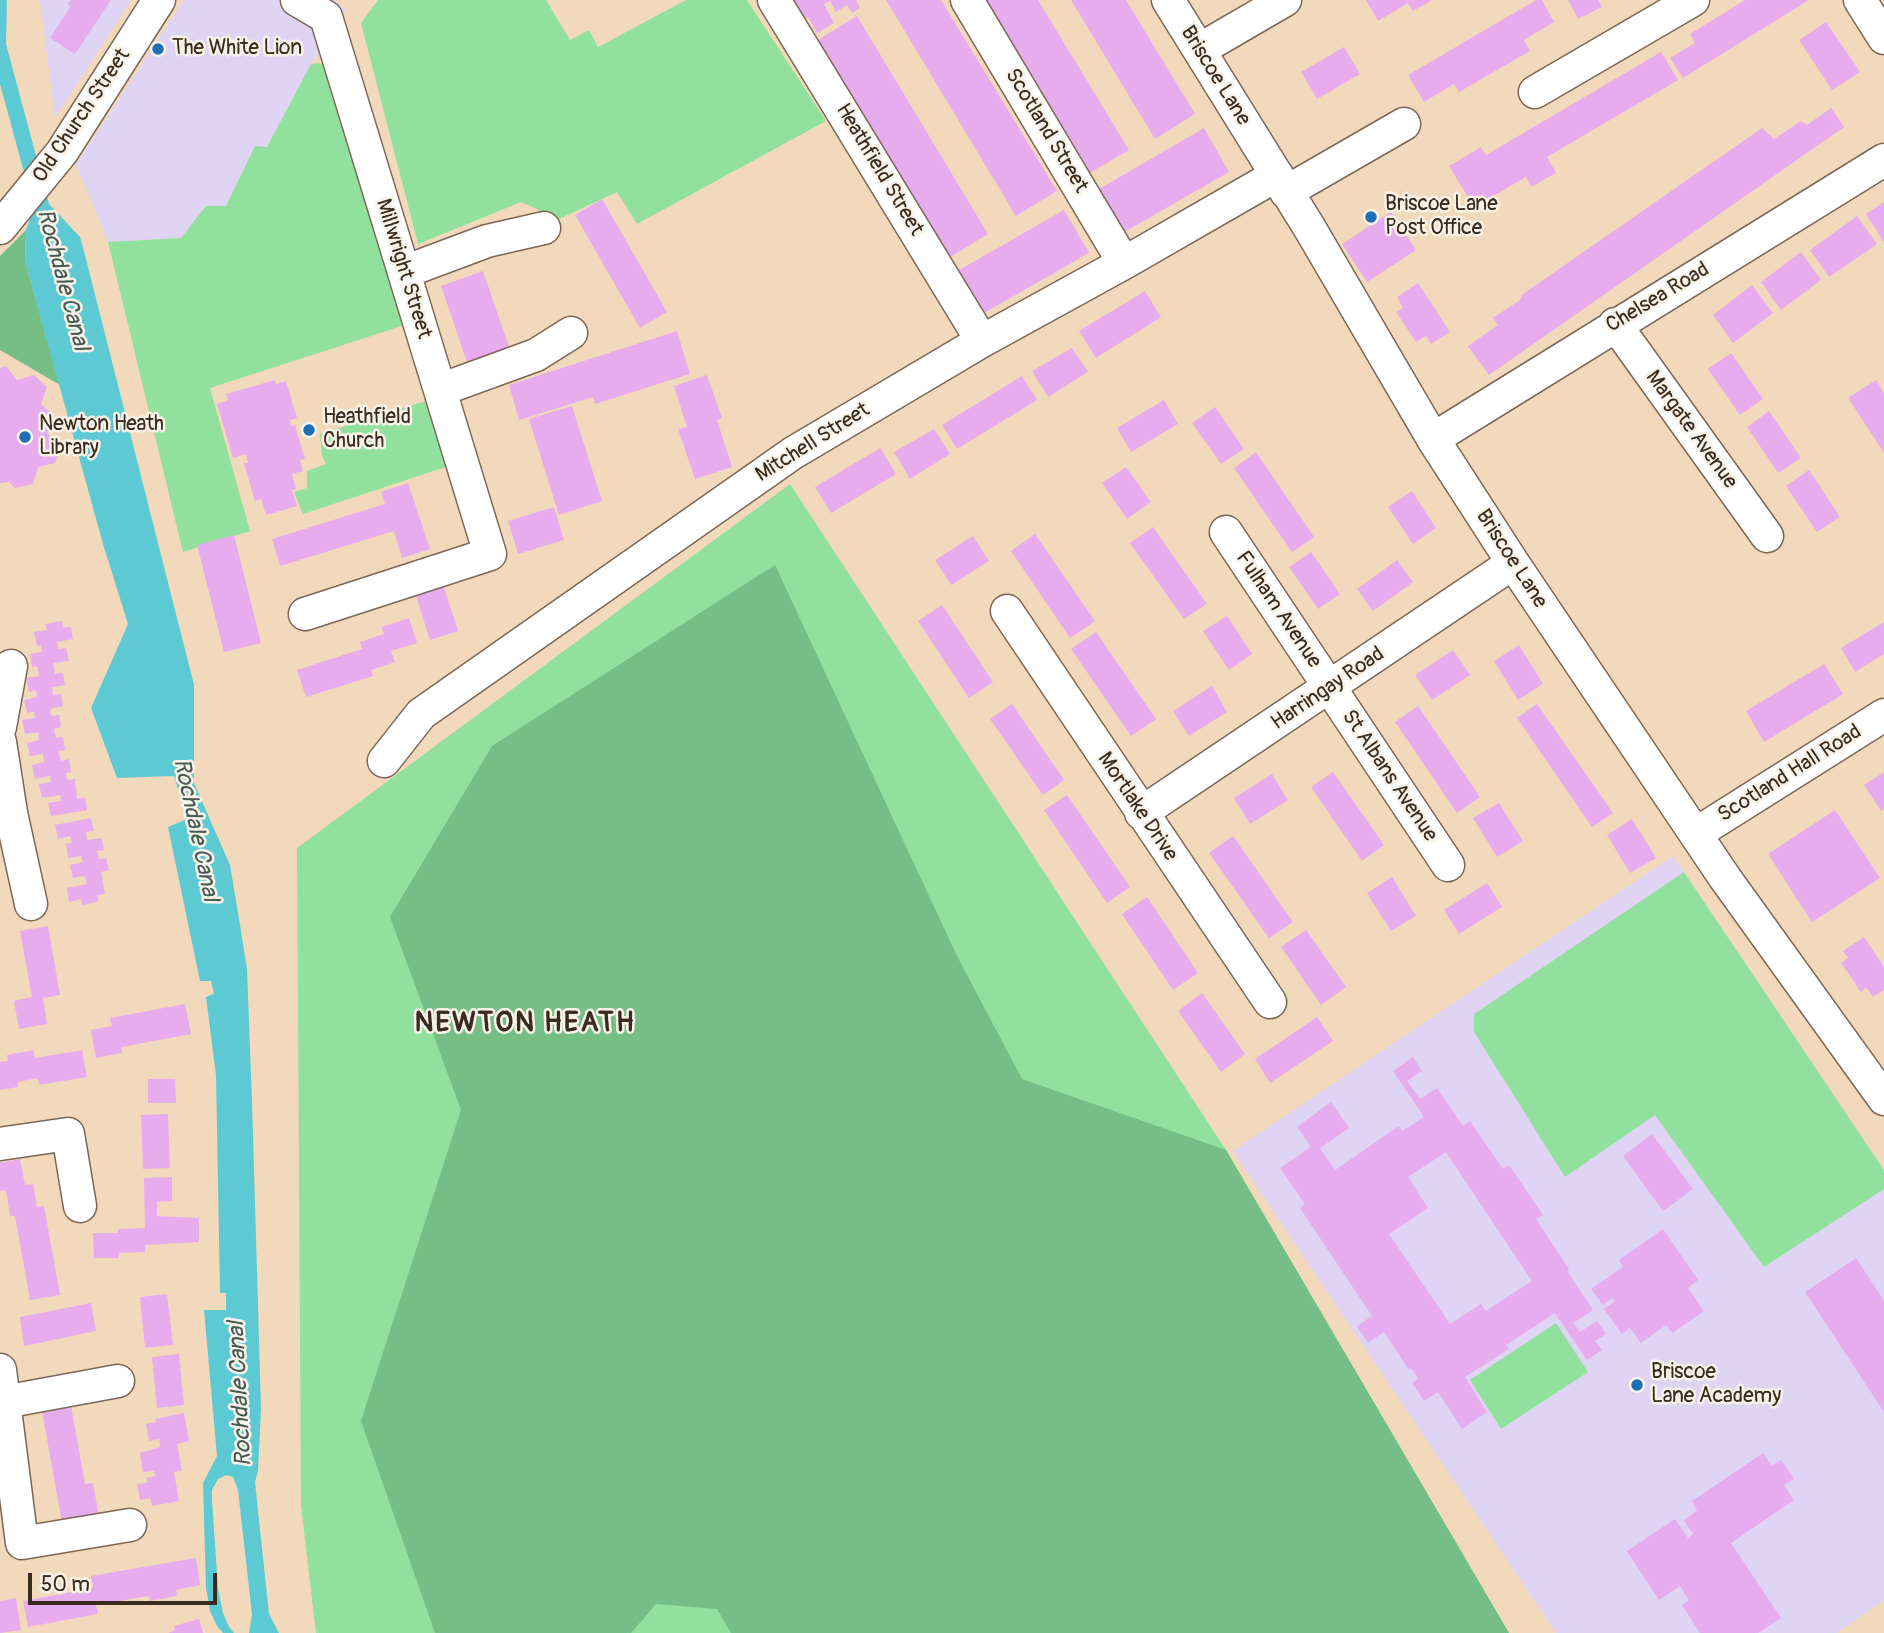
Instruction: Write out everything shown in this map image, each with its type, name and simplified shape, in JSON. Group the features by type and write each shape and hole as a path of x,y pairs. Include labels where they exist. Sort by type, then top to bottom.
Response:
{"street":[{"name":"Old Church Street","path":"0,228 62,152 159,0"},
{"name":"Millwright Street","path":"298,0 331,8 404,272 490,554 305,614"},
{"name":"Heathfield Street","path":"774,0 982,341"},
{"name":"Scotland Street","path":"967,0 1124,263"},
{"name":"Briscoe Lane","path":"1168,0 1310,227 1433,439 1513,563 1725,878 1884,1099"},
{"path":"1199,50 1285,0"},
{"path":"1535,92 1693,0"},
{"path":"1860,0 1884,38"},
{"name":"Mitchell Street","path":"384,761 421,714 793,453 982,341 1124,263 1404,124"},
{"name":"Chelsea Road","path":"1433,439 1884,160"},
{"path":"404,272 487,241 544,228"},
{"name":"Margate Avenue","path":"1615,324 1767,536"},
{"path":"440,390 536,355 571,333"},
{"name":"Fulham Avenue","path":"1226,532 1330,688"},
{"name":"Harringay Road","path":"1141,813 1513,563"},
{"name":"Mortlake Drive","path":"1007,611 1270,1002"},
{"path":"0,727 11,666"},
{"name":"St Albans Avenue","path":"1330,688 1448,865"},
{"name":"Scotland Hall Road","path":"1697,833 1884,715"},
{"path":"0,742 5,814 31,904"},
{"path":"0,1144 68,1133 80,1206"},
{"path":"0,1370 4,1402 6,1484 22,1543 130,1525"},
{"path":"4,1402 118,1381"}],"shaded area":[{"path":"40,0 131,0 55,118"},
{"path":"184,0 335,0 346,10 311,64 267,147 255,147 226,206 206,206 181,238 108,242 76,164"},
{"name":"Briscoe Lane Academy","path":"1673,856 1884,1170 1884,1600 1837,1633 1556,1633 1233,1151"}],"green space":[{"path":"378,0 546,0 570,40 589,30 598,47 686,0 747,0 826,121 637,224 617,192 559,219 521,202 418,244 361,23"},
{"path":"325,63 408,324 210,388 250,531 183,552 108,242 181,238 206,206 226,206 255,146 267,147 311,64"},
{"path":"26,230 25,261 60,385 0,350 0,256"},
{"path":"432,399 452,465 303,514 294,492 307,488 307,471 326,464 322,456 320,434"},
{"path":"790,484 1226,1150 1509,1633 316,1633 301,1506 297,848"},
{"path":"775,565 957,956 1022,1079 1226,1150 1509,1633 731,1633 717,1609 656,1604 631,1633 435,1633 361,1421 461,1110 390,917 492,746"},
{"path":"1684,872 1884,1170 1884,1189 1764,1267 1655,1115 1565,1177 1474,1032 1474,1014"},
{"path":"1556,1323 1588,1372 1501,1429 1470,1380"}],"water":[{"name":"Rochdale Canal","path":"0,0 7,0 6,44 49,204 80,237 86,259 194,685 194,783 230,865 247,969 261,1409 255,1482 269,1614 279,1633 249,1633 252,1615 238,1490 233,1477 226,1475 218,1479 212,1490 212,1500 218,1588 223,1613 234,1633 223,1633 217,1626 210,1611 206,1588 203,1483 217,1456 204,1310 226,1310 226,1293 220,1293 216,1075 206,997 214,994 211,981 200,981 168,827 187,819 174,776 117,778 91,708 128,624 103,544 25,261 26,230 34,209 0,84"}],"building":[{"path":"71,0 111,0 75,54 50,38 71,6 68,4"},
{"path":"791,0 856,0 860,8 852,13 847,5 836,12 830,1 824,4 834,23 817,33 808,17 803,20"},
{"path":"886,0 941,0 1057,191 1016,216"},
{"path":"983,0 1038,0 1129,150 1088,174"},
{"path":"1071,0 1126,0 1195,114 1155,139"},
{"path":"1366,0 1432,0 1413,11 1408,3 1378,21"},
{"path":"1536,0 1542,0 1554,22 1524,40 1530,51 1459,92 1454,84 1424,102 1408,75"},
{"path":"1568,0 1598,0 1602,7 1578,19"},
{"path":"1745,0 1809,0 1683,78 1670,58 1695,43 1690,34"},
{"path":"857,16 988,234 947,259 816,41"},
{"path":"1826,22 1860,72 1832,90 1799,40"},
{"path":"1344,47 1360,74 1317,99 1301,72"},
{"path":"1661,52 1678,80 1547,157 1556,173 1531,187 1526,177 1474,207 1449,166 1481,147 1486,155"},
{"path":"1831,108 1844,127 1489,375 1468,346 1498,325 1493,318 1520,300 1523,294 1762,128 1774,139 1801,121 1807,125"},
{"path":"1204,128 1229,172 1119,235 1094,192"},
{"path":"602,199 667,312 640,328 575,215"},
{"path":"1884,202 1884,242 1866,214"},
{"path":"1064,210 1089,253 979,316 954,273"},
{"path":"1391,212 1416,250 1367,282 1342,244"},
{"path":"1857,216 1877,244 1829,277 1810,250"},
{"path":"1801,252 1821,280 1781,310 1761,282"},
{"path":"483,271 510,350 468,365 441,286"},
{"path":"1418,283 1450,332 1431,344 1426,336 1416,342 1396,312 1403,308 1397,297"},
{"path":"1752,285 1773,313 1733,343 1713,315"},
{"path":"1145,291 1161,317 1096,358 1079,331"},
{"path":"677,331 690,374 595,404 593,397 519,420 509,385"},
{"path":"1072,348 1088,372 1048,397 1032,371"},
{"path":"1731,353 1763,399 1740,415 1708,369"},
{"path":"6,366 17,380 34,375 47,387 41,404 54,416 48,434 61,447 55,463 38,467 33,484 15,488 9,482 0,483 0,368"},
{"path":"707,375 722,418 717,420 732,467 695,479 678,429 687,427 674,386"},
{"path":"1022,376 1037,400 957,449 942,425"},
{"path":"275,380 276,384 286,381 297,418 290,420 291,426 295,425 305,459 300,460 303,471 292,474 296,489 292,490 297,506 266,515 261,499 255,501 244,463 248,463 246,454 233,458 217,404 228,400 226,394"},
{"path":"1876,380 1884,393 1884,453 1848,398"},
{"path":"1164,400 1178,424 1131,452 1117,428"},
{"path":"572,406 602,501 559,515 529,419"},
{"path":"1215,407 1244,449 1221,464 1192,423"},
{"path":"1769,411 1801,458 1778,473 1747,427"},
{"path":"934,429 950,454 910,479 894,452"},
{"path":"880,448 896,474 831,513 815,487"},
{"path":"1256,452 1314,537 1292,552 1234,468"},
{"path":"1126,467 1151,502 1127,519 1102,483"},
{"path":"1809,470 1840,517 1817,532 1786,486"},
{"path":"408,483 430,549 402,558 394,531 280,566 272,539 385,504 381,492"},
{"path":"1412,491 1436,528 1413,544 1388,507"},
{"path":"554,507 564,540 518,554 508,521"},
{"path":"1153,527 1207,604 1184,619 1130,543"},
{"path":"1035,534 1095,621 1070,638 1011,551"},
{"path":"234,535 261,643 224,652 197,545"},
{"path":"973,536 989,561 951,585 935,560"},
{"path":"1311,552 1340,594 1318,609 1289,567"},
{"path":"1397,560 1413,582 1373,611 1357,589"},
{"path":"442,581 458,631 430,640 414,590"},
{"path":"942,605 993,682 969,698 918,621"},
{"path":"1227,616 1252,654 1229,670 1203,631"},
{"path":"409,618 417,643 391,651 395,662 371,670 373,676 306,697 297,670 362,649 360,642 384,634 382,627"},
{"path":"62,621 63,628 71,627 73,639 57,642 58,649 66,648 69,661 53,663 55,674 63,673 65,685 52,687 53,695 61,694 63,706 50,709 51,716 59,715 61,727 54,729 56,738 63,737 65,750 58,751 61,761 69,759 71,772 66,773 67,780 75,779 77,799 85,797 87,810 51,816 48,803 61,801 60,795 42,798 39,784 51,782 50,776 35,779 32,765 44,762 43,754 30,756 27,743 39,740 38,732 25,734 22,720 35,718 34,712 27,713 24,700 37,697 36,690 29,692 26,678 39,676 37,666 32,667 30,654 42,652 41,645 37,646 34,632 47,630 45,624"},
{"path":"1884,622 1884,654 1855,672 1841,648"},
{"path":"1096,632 1156,719 1131,736 1071,649"},
{"path":"1519,645 1543,684 1518,700 1494,661"},
{"path":"1453,650 1470,675 1432,700 1415,675"},
{"path":"1824,664 1843,694 1764,742 1746,711"},
{"path":"1212,686 1227,712 1189,736 1173,711"},
{"path":"1012,704 1064,780 1043,795 990,719"},
{"path":"1537,704 1613,813 1592,827 1517,718"},
{"path":"1418,706 1480,797 1457,813 1395,722"},
{"path":"1333,772 1384,845 1362,861 1311,787"},
{"path":"1884,772 1884,809 1881,811 1864,785"},
{"path":"1272,774 1288,800 1250,824 1234,798"},
{"path":"1067,795 1130,887 1107,903 1044,810"},
{"path":"1499,803 1523,841 1497,857 1473,818"},
{"path":"1835,810 1880,878 1812,922 1768,854"},
{"path":"91,818 94,831 86,832 87,840 102,838 104,850 97,851 99,859 106,858 109,870 101,872 105,894 97,895 98,902 82,905 81,899 69,902 67,888 87,884 85,876 73,878 70,865 83,862 81,856 68,858 66,844 72,843 70,836 58,839 55,825"},
{"path":"1632,819 1656,858 1630,873 1607,835"},
{"path":"1233,836 1293,922 1269,938 1209,853"},
{"path":"1392,877 1416,916 1391,931 1367,893"},
{"path":"1487,883 1502,907 1459,934 1444,910"},
{"path":"1147,897 1198,973 1173,990 1122,914"},
{"path":"48,926 60,995 43,998 47,1024 19,1029 14,1001 32,997 20,931"},
{"path":"1306,930 1346,987 1321,1005 1281,947"},
{"path":"1864,937 1884,967 1884,990 1873,997 1866,987 1861,992 1841,963 1848,958 1843,951"},
{"path":"1202,993 1245,1054 1221,1072 1178,1011"},
{"path":"185,1004 191,1034 122,1047 122,1053 96,1058 91,1030 112,1026 110,1018"},
{"path":"1317,1017 1333,1041 1270,1083 1255,1059"},
{"path":"33,1050 35,1058 82,1050 87,1077 39,1085 38,1078 17,1082 18,1087 0,1090 0,1062 8,1061 7,1055"},
{"path":"1413,1057 1422,1071 1407,1081 1420,1099 1437,1088 1463,1126 1470,1121 1503,1169 1509,1165 1543,1215 1536,1219 1593,1310 1573,1323 1580,1332 1597,1321 1606,1334 1595,1341 1602,1350 1587,1360 1555,1313 1506,1345 1509,1349 1465,1377 1487,1412 1462,1429 1438,1392 1424,1401 1412,1383 1418,1379 1384,1332 1368,1343 1357,1326 1372,1316 1300,1208 1305,1204 1280,1168 1311,1147 1297,1127 1331,1102 1349,1128 1320,1148 1335,1170 1399,1126 1402,1131 1424,1117 1393,1071","holes":["1446,1152 1532,1281 1486,1311 1481,1304 1450,1324 1389,1234 1428,1208 1408,1177"]},
{"path":"148,1079 175,1079 176,1103 148,1103"},
{"path":"168,1114 170,1168 143,1169 141,1115"},
{"path":"1652,1134 1693,1189 1663,1211 1623,1156"},
{"path":"20,1159 25,1185 33,1184 37,1207 44,1206 60,1295 30,1300 15,1216 10,1216 6,1190 0,1191 0,1163"},
{"path":"172,1177 172,1201 157,1202 157,1216 199,1218 199,1242 145,1245 145,1252 119,1253 119,1258 94,1258 93,1233 118,1233 118,1229 145,1228 144,1178"},
{"path":"1663,1229 1698,1280 1688,1288 1704,1311 1672,1333 1666,1325 1641,1343 1630,1328 1622,1334 1604,1309 1615,1301 1612,1298 1603,1305 1591,1289 1623,1267 1619,1260"},
{"path":"1856,1258 1884,1301 1884,1412 1805,1292"},
{"path":"167,1294 173,1345 145,1348 140,1297"},
{"path":"91,1303 96,1331 24,1346 20,1317"},
{"path":"179,1354 184,1405 157,1408 152,1357"},
{"path":"71,1406 85,1484 93,1483 99,1517 62,1523 42,1411"},
{"path":"184,1413 189,1441 177,1444 182,1471 174,1472 179,1501 152,1506 150,1498 140,1500 137,1484 147,1483 147,1478 155,1476 154,1471 143,1472 140,1453 160,1447 159,1439 149,1441 146,1424 156,1422 155,1419"},
{"path":"1763,1453 1772,1466 1781,1460 1794,1479 1784,1485 1794,1500 1731,1543 1781,1618 1758,1633 1700,1633 1682,1605 1689,1600 1680,1586 1659,1600 1627,1551 1675,1519 1688,1538 1693,1534 1684,1520 1697,1511 1692,1501"},
{"path":"196,1558 200,1585 176,1590 177,1596 150,1601 149,1596 96,1605 98,1614 28,1627 23,1601 93,1588 91,1576"},
{"path":"16,1598 21,1630 0,1633 0,1601"},
{"path":"199,1619 203,1633 168,1633 175,1630 174,1626"}],"place":[{"name":"The White Lion","path":"158,49"},
{"name":"Briscoe Lane Post Office","path":"1371,217"},
{"name":"Heathfield Church","path":"309,430"},
{"name":"Newton Heath Library","path":"25,437"},
{"name":"Briscoe Lane Academy","path":"1637,1385"}],"district":[{"name":"NEWTON HEATH","path":"525,1024"}]}
